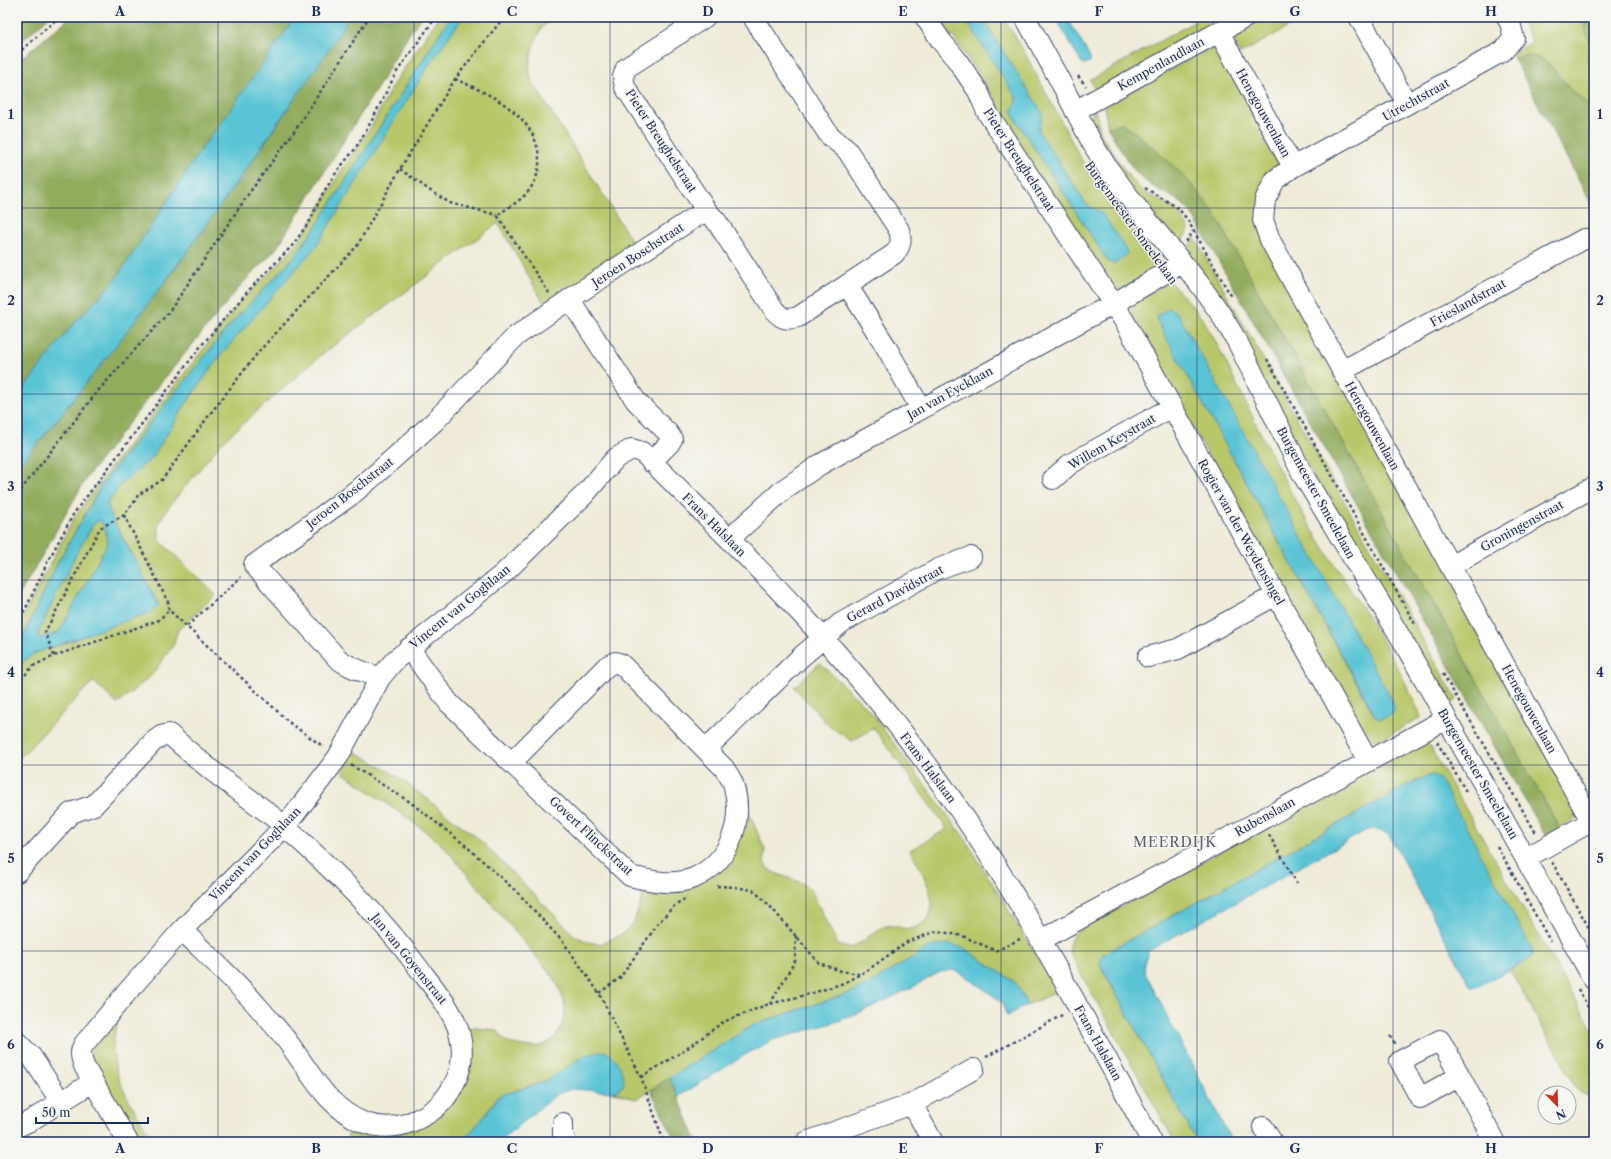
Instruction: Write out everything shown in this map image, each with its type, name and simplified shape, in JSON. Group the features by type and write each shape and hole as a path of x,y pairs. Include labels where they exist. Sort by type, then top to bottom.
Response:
{"street":[{"name":"Pieter Breughelstraat","path":"705,17 626,68 623,77 625,87 706,210 717,222 781,318 789,319 798,317 847,285"},
{"path":"753,17 829,135 847,150 899,230 902,238 900,246 894,254 847,285 885,345 921,409"},
{"name":"Pieter Breughelstraat","path":"926,17 942,42 978,91 987,112 1113,304"},
{"name":"Burgemeester Smeelelaan","path":"1025,17 1092,143 1118,182 1198,282 1237,341 1303,474 1401,638 1594,980"},
{"name":"Kempenlandlaan","path":"1076,111 1246,17"},
{"path":"1359,17 1408,104"},
{"name":"Utrechtstraat","path":"1293,167 1503,51 1514,38 1507,17"},
{"name":"Henegouwenlaan","path":"1219,32 1293,167 1275,180 1265,200 1263,220 1270,240 1593,821"},
{"name":"Jeroen Boschstraat","path":"254,565 346,499 376,474 435,421 516,336 583,290 706,210"},
{"name":"Frieslandstraat","path":"1342,371 1584,239 1594,239"},
{"name":"Jan van Eycklaan","path":"729,539 784,489 821,464 1113,304 1182,263"},
{"path":"564,304 636,401 668,432 672,439 651,462"},
{"name":"Rogier van der Weydensingel","path":"1113,304 1125,322 1368,761"},
{"name":"Willem Keystraat","path":"1053,479 1070,464 1172,407"},
{"name":"Frans Halslaan","path":"632,449 642,452 824,637 922,758 964,816 1003,875 1039,935 1149,1141"},
{"name":"Vincent van Goghlaan","path":"128,1142 84,1066 81,1057 81,1049 128,991 182,930 284,826 338,757 380,678 395,660 504,572 584,495 616,458 632,449"},
{"name":"Groningenstraat","path":"1450,566 1594,487"},
{"name":"Gerard Davidstraat","path":"824,637 841,623 931,573 971,557"},
{"path":"254,565 337,658 343,663 380,678"},
{"path":"1148,657 1178,649 1276,594"},
{"path":"706,749 802,656 824,637"},
{"name":"Govert Flinckstraat","path":"409,648 449,703 630,876 648,881 672,882 693,878 713,866 725,851 735,830 738,809 734,786 724,768 621,664 615,662 607,666 512,762"},
{"name":"Rubenslaan","path":"1039,935 1446,719"},
{"name":"Jan van Goyenstraat","path":"17,872 71,813 94,805 153,742 160,736 169,734 224,780 284,826 327,866 370,910 407,953 448,1008 455,1020 462,1047 459,1075 448,1096 429,1115 406,1124 376,1127 353,1118 339,1109 327,1097 288,1042 244,991 182,930"},
{"path":"1526,858 1593,821"},
{"path":"17,1042 31,1056 61,1102"},
{"path":"806,1142 912,1104 974,1069"},
{"path":"1460,1076 1494,1141 1492,1142"},
{"path":"17,1127 30,1121 93,1082"},
{"path":"912,1104 933,1142"}],"path":[{"path":"17,54 59,17"},
{"path":"17,495 97,392 169,312 247,196 296,129 369,17"},
{"path":"17,623 74,513 200,346 248,291 292,246 310,221 323,193 338,170 355,149 396,73 436,17"},
{"path":"54,656 45,632 100,528 124,515 138,496 162,480 210,414 260,350 357,246 400,169 455,79 504,17"},
{"path":"1077,75 1085,85 1094,101"},
{"path":"455,79 488,93 515,113 530,130 538,148 540,167 534,184 525,195 497,215"},
{"path":"400,169 450,203 497,215 564,304"},
{"path":"1141,186 1178,208 1187,219 1234,302"},
{"name":"Burgemeester Smeelelaan","path":"1264,353 1417,629"},
{"path":"124,515 168,602 169,610 291,724 338,757 410,802 465,845 519,894 564,943 599,993 641,1077 664,1142"},
{"path":"187,626 254,565"},
{"path":"17,684 33,666 54,656 160,620 169,610"},
{"name":"Burgemeester Smeelelaan","path":"1441,670 1594,937"},
{"name":"Burgemeester Smeelelaan","path":"1428,728 1468,796"},
{"name":"Burgemeester Smeelelaan","path":"1496,844 1507,865"},
{"path":"1280,853 1297,883"},
{"path":"712,888 719,885 753,890 769,905 820,963 841,971 860,974"},
{"path":"599,993 620,978 659,922 676,904 690,896"},
{"path":"641,1077 685,1050 723,1022 770,1004 844,983 868,970 906,942 937,931 963,936 996,951 1039,935"},
{"path":"770,1004 795,961 796,935"},
{"path":"974,1069 977,1062 1078,1006"}],"green space":[{"path":"17,17 49,17 17,45"},
{"path":"70,17 295,17 269,57 207,141 115,280 70,328 17,397 17,62"},
{"path":"349,17 421,17 405,40 381,82 276,249 243,283 149,397 87,477 17,599 17,468 59,418 178,265 260,150"},
{"path":"439,17 450,17 315,228 293,258 234,320 102,484 57,564 23,637 17,644 17,628 74,518 105,475 240,302 293,249 312,221 341,171 371,127 392,86"},
{"path":"463,17 556,17 542,27 533,47 529,68 532,81 635,246 545,305 498,223 321,355 221,443 171,504 159,522 159,540 216,595 178,630 173,646 151,676 117,704 94,682 90,684 17,761 17,666 35,653 69,642 159,605 112,518 107,504 120,485 152,458 185,405 219,357 290,275 430,63"},
{"path":"933,17 955,18 965,22 973,29 1016,97 1012,112 1014,117 1109,263 1112,261 1114,264 1099,211 1090,208 1086,204 1039,132 1042,112 981,17 1003,17 1021,46 1086,168 1106,197 1140,239 1159,269 1120,290 1107,283 992,108 998,104 953,36 948,40"},
{"path":"1203,17 1229,17 1096,91 1090,80"},
{"path":"1261,17 1306,17 1240,54 1234,42 1236,33 1243,26"},
{"path":"1519,17 1584,17 1583,22 1592,44 1594,45 1594,111 1568,87 1559,74 1527,55 1514,59 1511,54 1532,42"},
{"path":"1584,17 1594,17 1594,45 1586,32"},
{"path":"1210,48 1218,50 1280,161 1257,211 1576,811 1574,820 1560,829 1213,211 1122,123 1108,128 1104,106"},
{"path":"1527,55 1536,57 1552,67 1569,88 1594,111 1594,209 1514,59"},
{"path":"1095,109 1101,135 1129,177 1145,193 1171,206 1179,213 1189,229 1179,247 1126,183 1090,122 1090,117"},
{"path":"1122,123 1171,164 1193,186 1213,211 1560,829 1546,837 1192,214 1180,202 1149,184 1138,174 1128,161 1108,128"},
{"path":"1194,237 1457,700 1447,706 1185,254"},
{"path":"1169,281 1189,302 1203,320 1216,342 1287,485 1313,531 1379,635 1421,717 1382,739 1373,740 1367,734 1363,736 1132,317 1131,311 1134,302","holes":["1158,321 1390,715 1380,719 1375,717"]},
{"path":"100,520 105,528 108,543 59,633 41,638 38,636 38,633 75,556 94,523"},
{"path":"820,663 868,709 964,837 1058,991 1027,1005 1016,983 964,948 893,970 852,992 753,1025 636,1099 614,1092 624,1085 585,1055 547,1081 498,1096 470,1133 460,1142 347,1142 350,1123 361,1127 444,1108 464,1027 497,1030 508,1043 529,1047 537,1046 545,1044 557,1035 564,1020 565,1010 563,998 554,978 444,847 424,830 342,772 354,751 397,776 480,840 574,935 588,942 601,944 622,934 634,922 646,886 676,887 744,831 747,808 765,850 764,862 767,868 775,873 802,883 811,890 838,945 850,948 860,943 877,930 886,926 910,929 924,922 930,914 932,904 930,892 910,850 947,829 874,728 852,741 830,727 794,687"},
{"path":"1425,738 1594,1032 1594,1092 1587,1096 1578,1091 1577,1085 1575,1085 1510,970 1530,959 1436,776 1431,775 1415,781 1102,955 1100,965 1197,1142 1175,1142 1070,952 1070,943 1076,932"},
{"path":"122,1010 115,1029 113,1047 115,1064 119,1079 126,1095 154,1142 140,1142 138,1137 132,1135 125,1123 126,1117 114,1095 107,1093 90,1059 91,1050"},
{"path":"670,1077 697,1142 676,1142 651,1091"}],"water":[{"path":"295,17 349,17 314,71 183,257 85,385 17,468 17,397 70,328 115,280 207,141"},
{"path":"450,17 463,17 430,63 317,245 219,357 185,405 152,458 120,485 107,504 112,518 159,605 151,612 35,653 17,666 17,644 23,637 57,564 102,484 234,320 293,258 315,228","holes":["100,520 105,528 108,543 59,632 41,638 38,636 38,633 75,556 94,523"]},
{"path":"951,17 981,17 1042,112 1039,132 1086,204 1105,217 1126,250 1127,253 1125,256 1114,264 1112,261 1109,263 1014,117 1012,112 1016,97 967,22"},
{"path":"1055,17 1067,17 1090,57 1090,62 1084,64 1081,62"},
{"path":"1170,308 1178,314 1393,702 1394,710 1389,716 1379,719 1376,717 1157,321 1158,315"},
{"path":"1431,775 1436,776 1441,781 1532,949 1533,955 1530,959 1476,987 1471,987 1389,835 1378,829 1367,830 1148,951 1144,964 1145,973 1232,1142 1197,1142 1100,964 1102,955 1415,781"},
{"path":"949,944 964,948 1016,983 1027,1005 1007,1016 1002,1004 995,997 965,976 953,970 940,972 913,987 836,1022 773,1040 748,1053 678,1097 670,1077 753,1025 852,992 873,982 927,948"},
{"path":"605,1051 610,1054 619,1065 622,1074 624,1085 614,1092 572,1089 557,1094 498,1142 460,1142 470,1133 498,1096 544,1082 585,1055"}],"district":[{"name":"MEERDIJK","path":"1175,842"}]}
